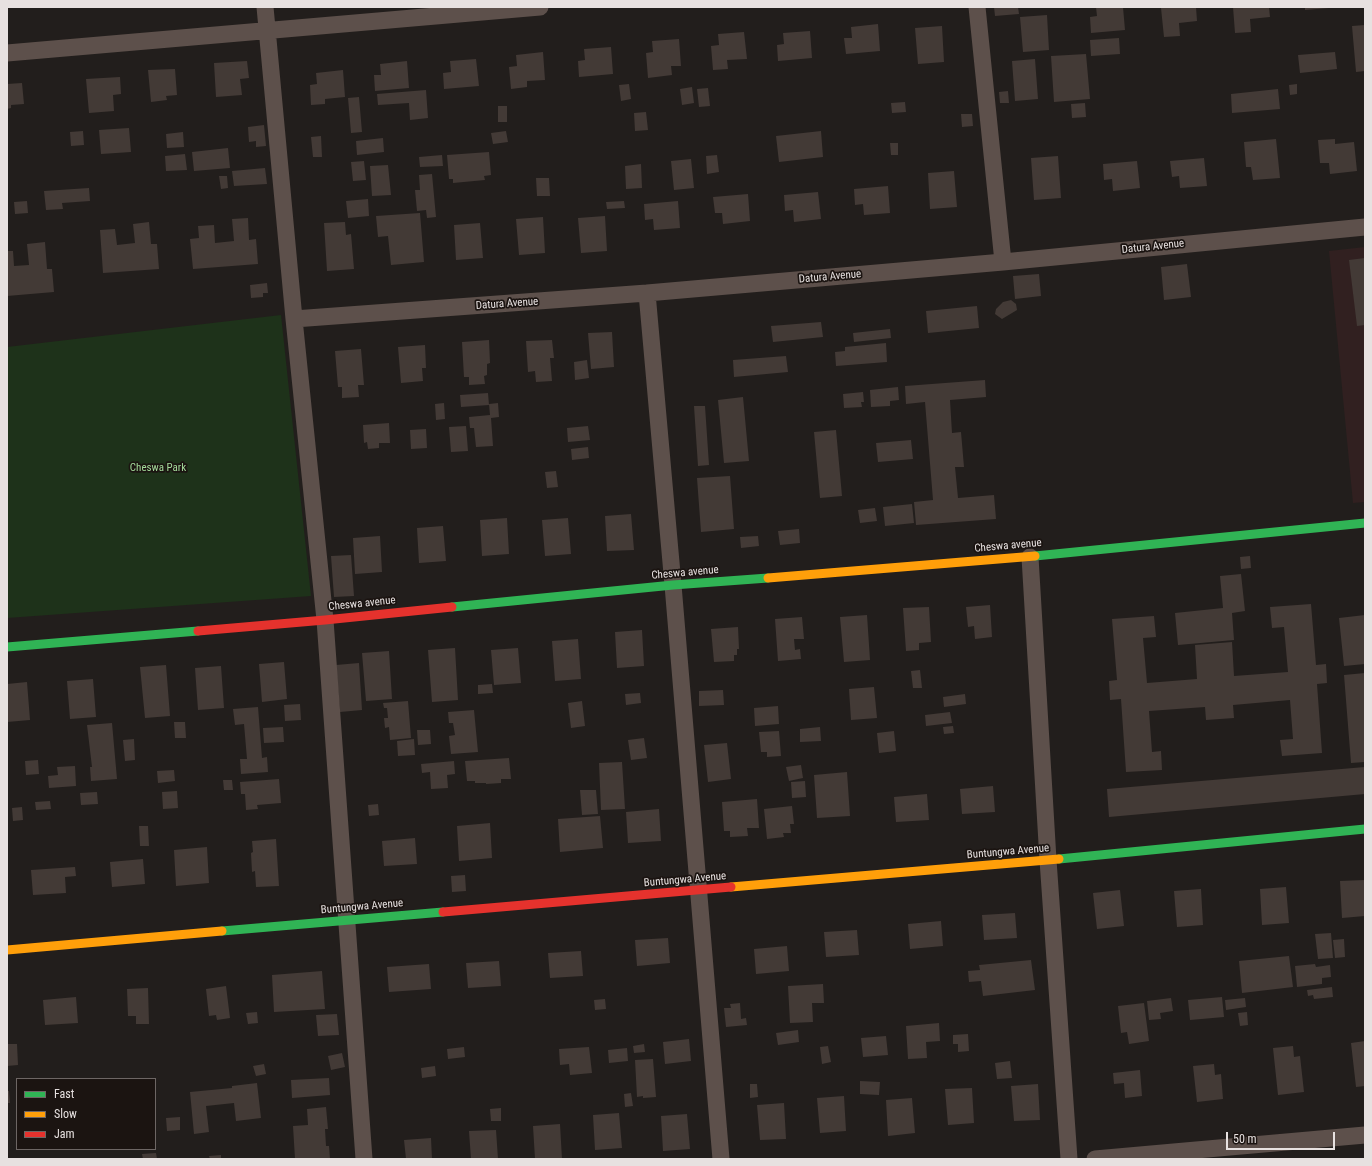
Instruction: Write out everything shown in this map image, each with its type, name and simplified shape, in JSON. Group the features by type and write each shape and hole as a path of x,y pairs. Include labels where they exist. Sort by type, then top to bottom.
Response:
{"street":[{"path":"265,7 294,319 325,620 364,1159"},
{"path":"7,53 540,7"},
{"path":"977,7 1003,262"},
{"name":"Datura Avenue","path":"294,319 647,293 1003,262 1365,227"},
{"path":"647,293 721,1159"},
{"name":"Cheswa avenue","path":"7,647 325,620 673,585 1030,556 1365,523"},
{"path":"1030,556 1048,860 1069,1159"},
{"name":"Buntungwa Avenue","path":"7,950 1048,860 1365,829"},
{"path":"1095,1159 1365,1135"}],"shaded area":[{"path":"1365,247 1365,502 1353,503 1329,251"}],"green space":[{"name":"Cheswa Park","path":"281,315 311,596 7,618 7,347"}],"building":[{"path":"994,7 1018,7 1019,14 995,16"},
{"path":"1096,7 1123,7 1125,30 1091,33 1090,17 1097,16"},
{"path":"1196,7 1197,21 1179,23 1180,36 1164,37 1161,8"},
{"path":"1233,7 1269,7 1270,17 1250,19 1251,32 1235,33"},
{"path":"1305,7 1329,7 1329,8 1305,10"},
{"path":"1047,15 1049,50 1023,52 1020,17"},
{"path":"878,24 880,51 846,54 844,38 852,38 851,27"},
{"path":"1365,25 1365,71 1356,72 1352,26"},
{"path":"942,26 944,62 918,64 915,28"},
{"path":"810,31 812,58 778,61 777,45 784,44 783,33"},
{"path":"744,32 747,59 727,60 728,69 713,70 711,46 719,45 718,34"},
{"path":"1119,38 1120,54 1091,56 1090,40"},
{"path":"679,39 681,66 671,66 672,75 648,78 646,53 653,52 652,41"},
{"path":"611,47 613,74 579,77 578,61 585,60 584,49"},
{"path":"543,52 545,80 527,81 527,87 511,89 509,67 517,66 516,55"},
{"path":"1335,52 1337,69 1300,73 1298,55"},
{"path":"1086,54 1090,99 1054,102 1051,56"},
{"path":"476,59 479,86 444,89 443,73 451,72 450,61"},
{"path":"1035,59 1038,99 1015,101 1012,61"},
{"path":"247,61 249,78 240,79 242,95 216,97 214,63"},
{"path":"407,61 409,88 375,91 374,75 381,75 380,64"},
{"path":"175,69 177,95 166,96 167,100 151,102 148,70"},
{"path":"343,70 345,97 325,99 325,104 311,105 310,85 317,84 316,73"},
{"path":"120,77 121,94 113,95 114,111 89,113 86,79"},
{"path":"22,83 24,104 11,105 11,108 7,109 7,84"},
{"path":"629,84 631,99 621,101 619,85"},
{"path":"1297,84 1297,94 1290,95 1289,85"},
{"path":"692,87 694,103 682,105 680,89"},
{"path":"708,88 710,106 699,107 697,89"},
{"path":"1278,89 1280,109 1232,113 1231,94"},
{"path":"426,90 428,118 410,120 409,103 378,105 377,94"},
{"path":"1008,91 1009,103 1000,103 999,92"},
{"path":"359,97 362,132 351,133 348,98"},
{"path":"905,102 906,112 892,113 891,103"},
{"path":"1085,103 1086,117 1072,118 1071,104"},
{"path":"498,106 507,106 507,122 498,122"},
{"path":"646,112 648,130 635,131 634,113"},
{"path":"961,114 972,114 973,126 962,127"},
{"path":"264,125 266,146 256,147 256,141 249,142 248,127"},
{"path":"129,128 131,152 101,154 99,130"},
{"path":"83,131 84,145 71,146 70,132"},
{"path":"506,131 508,142 493,144 491,133"},
{"path":"821,131 823,157 779,162 776,136"},
{"path":"183,132 184,147 167,148 166,134"},
{"path":"321,136 322,157 313,157 311,137"},
{"path":"383,138 384,152 357,155 356,141"},
{"path":"1276,139 1280,178 1253,180 1251,167 1246,167 1244,142"},
{"path":"1335,139 1335,144 1354,142 1357,171 1330,174 1329,163 1320,163 1318,140"},
{"path":"890,143 898,143 898,155 891,155"},
{"path":"228,148 230,168 194,171 192,152"},
{"path":"489,152 491,175 484,176 485,180 453,183 453,179 449,179 447,155"},
{"path":"185,154 187,170 166,171 165,156"},
{"path":"442,155 443,166 420,167 419,157"},
{"path":"717,155 719,172 707,174 706,156"},
{"path":"1058,156 1061,198 1034,200 1031,158"},
{"path":"1204,158 1207,186 1180,188 1179,176 1172,177 1170,161"},
{"path":"691,159 694,188 674,190 671,161"},
{"path":"364,161 366,180 353,181 351,162"},
{"path":"1137,161 1140,188 1113,191 1112,179 1104,180 1103,164"},
{"path":"641,164 642,188 626,189 625,166"},
{"path":"388,165 391,195 372,196 370,166"},
{"path":"265,168 267,184 234,186 232,171"},
{"path":"954,171 957,207 930,209 928,173"},
{"path":"432,174 436,217 427,218 426,210 417,211 415,190 420,190 419,175"},
{"path":"219,176 227,176 228,188 221,189"},
{"path":"536,178 549,178 550,196 537,196"},
{"path":"888,186 890,213 864,215 863,204 855,205 854,189"},
{"path":"89,188 90,201 62,203 63,209 46,210 44,191"},
{"path":"818,192 821,219 794,222 793,210 785,211 784,195"},
{"path":"748,194 750,221 723,224 722,213 715,213 713,197"},
{"path":"368,199 369,216 348,218 346,201"},
{"path":"27,201 28,213 15,214 14,202"},
{"path":"624,201 625,208 607,209 606,202"},
{"path":"678,201 680,228 654,230 653,219 645,220 644,204"},
{"path":"420,213 424,262 391,265 388,236 378,237 376,216"},
{"path":"605,216 607,251 581,253 578,218"},
{"path":"543,217 545,253 519,255 516,219"},
{"path":"248,218 249,240 256,239 258,264 193,269 190,239 199,238 198,226 214,225 215,243 234,241 232,219"},
{"path":"149,222 151,244 157,244 159,269 103,273 100,230 115,229 117,245 135,243 133,224"},
{"path":"345,222 346,235 351,234 354,269 327,271 324,223"},
{"path":"480,223 483,258 456,260 454,225"},
{"path":"45,242 47,269 52,269 54,292 7,296 7,251 13,251 14,266 29,265 27,244"},
{"path":"1365,258 1365,325 1357,326 1349,260"},
{"path":"1187,264 1191,297 1164,300 1161,267"},
{"path":"1039,274 1041,296 1015,299 1013,276"},
{"path":"267,283 268,293 263,293 263,297 251,298 250,285"},
{"path":"1011,300 1016,304 1017,310 1002,319 995,314 996,309 1003,302"},
{"path":"977,306 979,328 928,333 926,311"},
{"path":"821,322 823,337 773,342 771,326"},
{"path":"890,329 891,338 854,342 853,333"},
{"path":"612,332 614,367 591,369 588,333"},
{"path":"489,340 490,363 487,364 487,375 484,376 485,384 469,385 469,377 464,377 462,342"},
{"path":"552,340 554,358 550,358 552,381 536,382 535,371 528,372 526,341"},
{"path":"886,343 887,362 836,366 835,352 845,351 845,347"},
{"path":"425,345 426,368 422,368 423,381 401,383 398,347"},
{"path":"361,349 364,385 358,385 359,397 342,398 342,387 338,387 335,351"},
{"path":"786,356 788,372 734,377 733,360"},
{"path":"587,360 589,378 575,380 574,362"},
{"path":"985,380 986,397 950,400 952,433 961,432 964,467 955,467 958,498 994,495 996,519 916,525 914,502 933,500 925,402 906,404 905,386"},
{"path":"898,387 899,400 890,401 890,406 871,407 870,390"},
{"path":"863,392 864,402 861,402 862,407 844,408 843,394"},
{"path":"488,393 489,405 461,407 460,395"},
{"path":"743,397 749,461 724,463 718,400"},
{"path":"444,403 445,419 436,420 435,404"},
{"path":"498,403 499,417 491,418 493,446 476,447 474,428 470,428 469,417 490,415 489,404"},
{"path":"694,406 705,406 709,465 698,466"},
{"path":"389,423 390,443 379,443 379,448 368,449 367,442 364,443 363,425"},
{"path":"466,426 468,451 451,452 449,427"},
{"path":"588,426 590,440 568,442 567,428"},
{"path":"426,429 427,448 411,449 410,430"},
{"path":"836,430 842,496 820,498 814,432"},
{"path":"911,440 913,459 878,462 876,443"},
{"path":"588,447 589,458 572,460 571,449"},
{"path":"556,471 558,487 547,488 545,472"},
{"path":"730,476 734,529 701,532 697,478"},
{"path":"912,504 914,523 885,526 883,507"},
{"path":"875,508 877,521 860,523 858,510"},
{"path":"631,514 634,550 607,551 605,516"},
{"path":"507,518 509,554 482,556 480,520"},
{"path":"568,518 571,554 545,556 542,520"},
{"path":"443,526 446,561 419,563 417,528"},
{"path":"799,529 800,543 780,545 778,531"},
{"path":"380,536 382,572 355,574 353,538"},
{"path":"758,536 759,546 741,548 740,537"},
{"path":"351,555 354,596 334,597 331,556"},
{"path":"1250,556 1251,568 1241,569 1240,557"},
{"path":"1241,574 1245,611 1232,613 1234,640 1178,645 1175,613 1223,608 1220,576"},
{"path":"1311,604 1316,665 1326,664 1327,683 1317,684 1322,753 1282,756 1280,740 1293,739 1290,700 1233,705 1234,718 1206,720 1205,707 1149,711 1152,752 1161,751 1162,770 1126,772 1121,699 1110,700 1109,681 1117,680 1112,619 1154,616 1156,637 1143,638 1147,683 1197,679 1195,645 1232,642 1234,676 1288,672 1284,627 1272,628 1270,607"},
{"path":"990,605 992,637 975,639 974,626 968,627 966,607"},
{"path":"929,607 931,642 919,643 919,650 906,651 903,608"},
{"path":"867,615 870,660 844,662 840,617"},
{"path":"1365,615 1365,664 1344,666 1339,618"},
{"path":"802,617 804,639 794,639 795,650 800,649 801,659 778,661 775,619"},
{"path":"738,627 739,649 737,649 737,655 734,655 734,661 714,662 711,629"},
{"path":"642,630 644,666 617,668 615,632"},
{"path":"578,639 581,679 555,681 552,641"},
{"path":"455,648 458,700 432,702 428,650"},
{"path":"518,648 521,683 494,685 491,650"},
{"path":"389,651 392,699 366,701 362,653"},
{"path":"284,662 287,699 262,702 259,664"},
{"path":"359,663 362,710 340,712 336,665"},
{"path":"166,665 170,716 145,718 140,667"},
{"path":"221,666 224,708 198,710 195,668"},
{"path":"920,670 922,688 913,688 911,671"},
{"path":"1365,673 1365,762 1351,763 1344,675"},
{"path":"93,679 96,717 70,719 67,681"},
{"path":"27,682 30,720 7,722 7,684"},
{"path":"492,684 493,693 478,694 478,685"},
{"path":"874,687 877,718 851,720 849,689"},
{"path":"723,690 724,705 699,706 699,691"},
{"path":"640,693 641,703 626,705 625,694"},
{"path":"965,694 966,704 944,707 943,697"},
{"path":"408,701 411,738 390,740 389,727 385,728 384,718 388,718 387,708 384,708 383,703"},
{"path":"582,701 585,726 571,728 568,703"},
{"path":"300,704 301,720 285,721 284,705"},
{"path":"778,706 779,724 755,726 754,708"},
{"path":"258,707 262,758 267,757 268,772 241,774 240,759 247,759 244,724 235,725 233,709"},
{"path":"474,710 478,752 451,754 449,736 455,735 453,723 449,723 448,712"},
{"path":"950,712 952,723 926,726 925,715"},
{"path":"174,722 185,722 186,738 175,738"},
{"path":"112,723 117,779 91,781 90,767 92,767 87,725"},
{"path":"953,726 954,733 944,734 943,727"},
{"path":"283,727 284,742 264,743 263,728"},
{"path":"820,727 821,741 800,742 800,729"},
{"path":"417,730 430,730 431,744 418,745"},
{"path":"779,731 781,756 767,757 767,752 761,752 759,732"},
{"path":"894,731 896,751 879,753 877,733"},
{"path":"644,738 647,758 631,760 628,740"},
{"path":"134,739 135,760 125,761 123,740"},
{"path":"414,739 415,755 398,756 397,741"},
{"path":"727,743 731,779 708,782 704,745"},
{"path":"509,758 511,779 501,779 501,783 486,784 475,783 475,781 467,781 465,761"},
{"path":"38,760 39,774 26,775 25,761"},
{"path":"454,761 455,774 447,775 448,788 431,789 430,772 422,773 421,764"},
{"path":"622,762 625,809 601,810 599,763"},
{"path":"801,765 803,778 789,781 786,767"},
{"path":"75,766 76,786 49,788 48,776 58,775 57,767"},
{"path":"1365,767 1365,794 1109,817 1107,789"},
{"path":"174,770 175,781 158,783 157,771"},
{"path":"847,772 850,816 817,818 814,775"},
{"path":"279,779 281,803 257,805 258,809 246,810 245,794 241,794 240,782"},
{"path":"223,780 232,780 233,790 224,790"},
{"path":"805,781 806,797 792,798 791,782"},
{"path":"993,786 995,812 962,814 960,789"},
{"path":"580,790 596,790 598,814 582,815"},
{"path":"177,791 178,808 163,809 162,792"},
{"path":"97,792 98,804 81,805 80,793"},
{"path":"927,794 929,820 896,822 894,797"},
{"path":"757,799 759,828 747,828 748,836 730,837 730,831 724,831 722,802"},
{"path":"50,801 51,809 36,810 35,802"},
{"path":"378,804 379,815 369,816 368,805"},
{"path":"792,806 794,824 790,824 791,833 783,833 784,837 767,839 764,809"},
{"path":"22,807 23,820 13,821 12,808"},
{"path":"659,809 661,841 628,843 626,812"},
{"path":"600,816 603,848 560,852 558,819"},
{"path":"490,823 492,858 459,861 457,826"},
{"path":"139,826 148,826 149,846 140,846"},
{"path":"415,838 417,864 384,866 382,841"},
{"path":"276,839 279,886 256,887 255,871 252,872 252,841"},
{"path":"207,847 209,883 176,886 174,850"},
{"path":"143,859 145,884 112,887 110,862"},
{"path":"75,867 76,876 65,877 66,893 33,895 31,870"},
{"path":"465,875 466,891 452,892 451,876"},
{"path":"1365,880 1365,916 1342,918 1340,881"},
{"path":"1286,887 1289,923 1262,925 1260,889"},
{"path":"1201,889 1203,925 1177,927 1174,891"},
{"path":"1120,890 1124,926 1097,929 1093,893"},
{"path":"1015,913 1017,938 984,940 982,915"},
{"path":"941,921 943,946 910,949 908,924"},
{"path":"857,930 859,955 826,957 824,932"},
{"path":"1331,933 1333,958 1318,959 1315,934"},
{"path":"668,938 670,963 637,966 635,940"},
{"path":"1344,939 1345,957 1335,958 1333,940"},
{"path":"787,946 789,971 756,974 754,949"},
{"path":"581,951 583,976 550,978 548,953"},
{"path":"1289,956 1293,987 1242,993 1239,961"},
{"path":"1031,960 1035,990 983,996 981,981 969,982 968,971 980,970 979,965"},
{"path":"499,961 501,986 468,988 466,963"},
{"path":"429,964 431,989 389,992 387,967"},
{"path":"1315,964 1316,967 1330,965 1331,977 1322,978 1322,984 1297,987 1295,966"},
{"path":"322,971 325,1009 274,1012 272,975"},
{"path":"823,984 824,1003 812,1003 813,1022 790,1023 788,986"},
{"path":"226,986 230,1018 217,1020 216,1015 209,1016 206,989"},
{"path":"1332,987 1333,997 1314,999 1313,995 1308,996 1307,990"},
{"path":"148,988 149,1024 136,1024 136,1016 128,1016 127,989"},
{"path":"76,997 78,1023 45,1025 43,1000"},
{"path":"1222,997 1224,1017 1190,1020 1188,1000"},
{"path":"1171,998 1173,1011 1160,1013 1161,1019 1149,1020 1147,1001"},
{"path":"1245,998 1246,1007 1226,1010 1225,1000"},
{"path":"605,999 606,1009 595,1010 594,1000"},
{"path":"740,1003 741,1019 746,1018 747,1025 726,1027 724,1008 731,1008 730,1004"},
{"path":"1144,1003 1149,1041 1129,1044 1127,1032 1121,1033 1118,1006"},
{"path":"257,1012 258,1023 248,1024 246,1013"},
{"path":"1247,1012 1248,1025 1240,1026 1238,1013"},
{"path":"337,1014 339,1035 318,1036 316,1015"},
{"path":"939,1023 940,1041 926,1042 927,1058 908,1059 906,1026"},
{"path":"798,1030 799,1042 778,1045 776,1033"},
{"path":"968,1034 969,1051 958,1052 958,1044 953,1044 953,1035"},
{"path":"886,1036 888,1055 863,1057 861,1038"},
{"path":"689,1039 691,1061 665,1064 663,1042"},
{"path":"1365,1041 1365,1086 1356,1087 1351,1043"},
{"path":"7,1044 17,1044 18,1065 7,1066"},
{"path":"644,1044 645,1052 634,1053 633,1046"},
{"path":"828,1046 831,1062 822,1064 820,1047"},
{"path":"1293,1046 1294,1057 1300,1056 1304,1092 1278,1095 1273,1048"},
{"path":"464,1047 465,1057 448,1059 447,1049"},
{"path":"589,1047 592,1073 570,1075 569,1064 560,1065 559,1049"},
{"path":"627,1048 628,1061 609,1063 608,1050"},
{"path":"342,1053 345,1067 331,1070 328,1056"},
{"path":"653,1059 656,1097 637,1097 635,1060"},
{"path":"1010,1061 1012,1078 997,1079 995,1063"},
{"path":"264,1064 266,1074 256,1076 253,1066"},
{"path":"1214,1064 1215,1075 1221,1074 1223,1099 1197,1102 1193,1066"},
{"path":"435,1066 436,1076 422,1078 421,1068"},
{"path":"1140,1070 1142,1096 1125,1098 1124,1083 1114,1084 1113,1073"},
{"path":"329,1078 330,1095 292,1098 291,1080"},
{"path":"860,1081 880,1082 879,1095 860,1094"},
{"path":"257,1083 261,1118 236,1121 234,1103 206,1106 209,1132 194,1134 190,1092 232,1088 232,1086"},
{"path":"750,1084 757,1084 758,1097 750,1098"},
{"path":"1038,1084 1040,1120 1014,1121 1011,1086"},
{"path":"972,1088 974,1123 948,1125 945,1089"},
{"path":"7,1091 9,1091 10,1103 7,1103"},
{"path":"631,1093 633,1106 625,1107 624,1094"},
{"path":"844,1096 846,1131 820,1133 817,1098"},
{"path":"912,1098 915,1133 888,1136 886,1100"},
{"path":"784,1103 786,1139 760,1140 757,1105"},
{"path":"326,1107 328,1129 325,1129 326,1146 329,1146 330,1159 295,1159 293,1126 308,1125 307,1109"},
{"path":"501,1108 501,1121 491,1121 490,1109"},
{"path":"619,1113 622,1148 595,1150 593,1115"},
{"path":"687,1114 690,1149 663,1151 661,1116"},
{"path":"180,1117 180,1130 167,1131 166,1118"},
{"path":"560,1124 562,1159 535,1159 533,1126"},
{"path":"496,1130 498,1159 471,1159 469,1131"},
{"path":"431,1138 432,1159 406,1159 404,1140"},
{"path":"156,1153 157,1159 143,1159 142,1154"},
{"path":"221,1155 221,1159 210,1159 209,1156"}],"traffic: fast":[{"path":"1035,556 1365,523"},
{"path":"452,607 673,585 768,578"},
{"path":"7,647 198,631"},
{"path":"1059,859 1365,829"},
{"path":"222,931 443,912"}],"traffic: slow":[{"path":"768,578 1035,556"},
{"path":"731,887 1059,859"},
{"path":"7,950 222,931"}],"traffic: jam":[{"path":"198,631 452,607"},
{"path":"443,912 731,887"}]}
